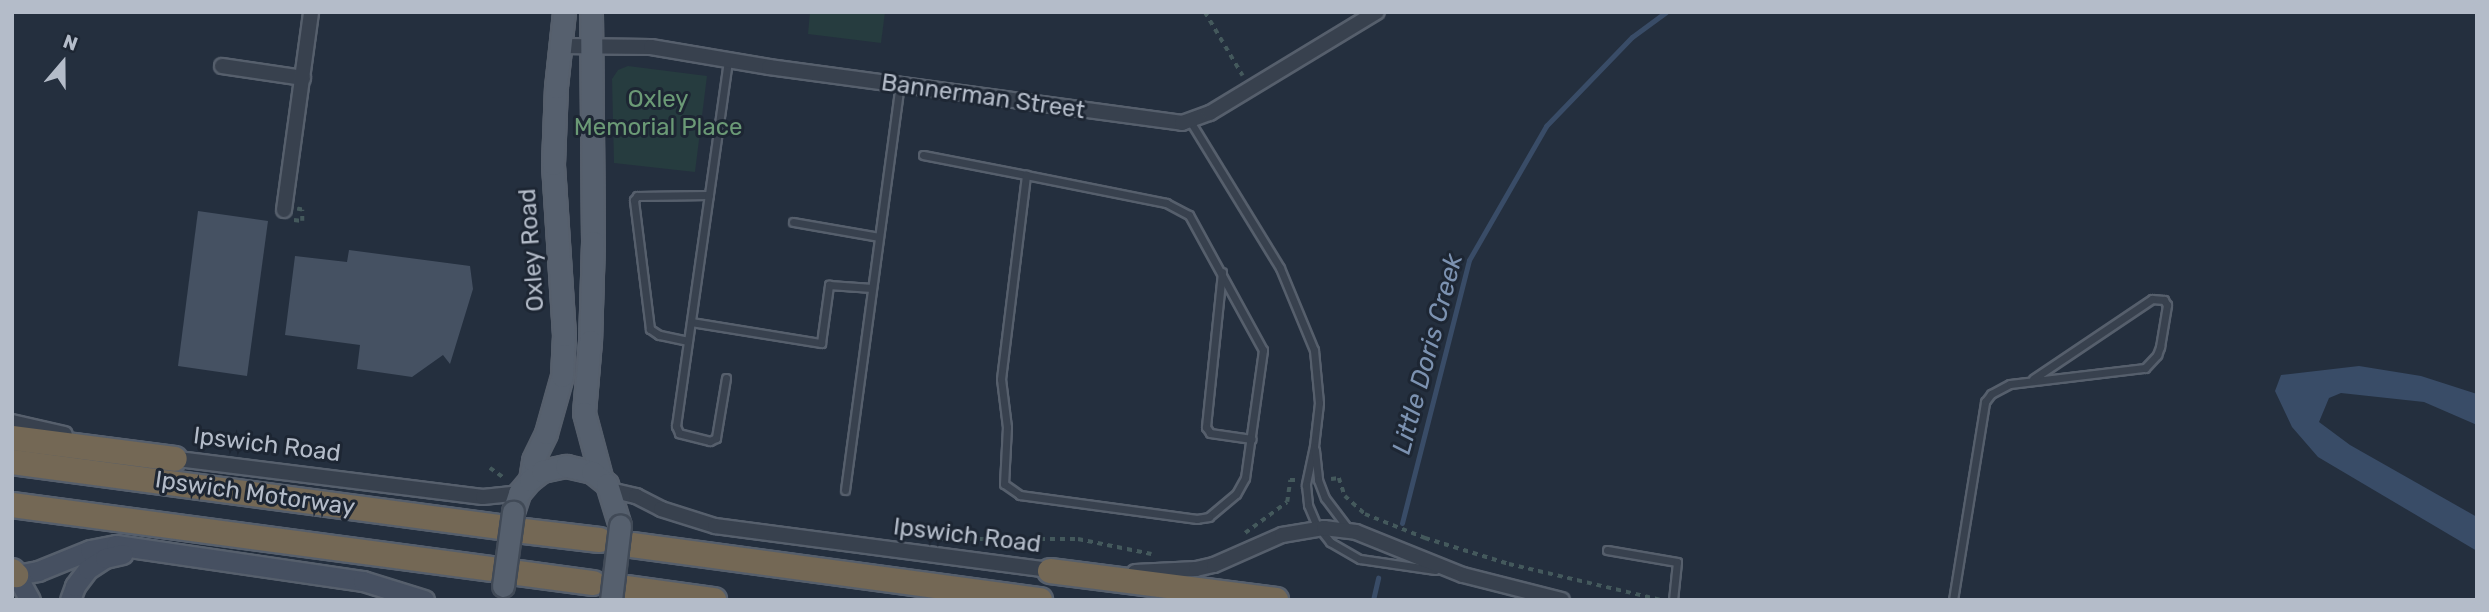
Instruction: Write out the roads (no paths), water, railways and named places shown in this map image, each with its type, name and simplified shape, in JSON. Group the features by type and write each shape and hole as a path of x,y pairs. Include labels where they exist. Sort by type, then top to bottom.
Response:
{"highway":[{"path":"12,438 175,459"},
{"name":"Ipswich Motorway","path":"12,462 516,508 599,540"},
{"name":"Ipswich Motorway","path":"12,505 504,582 714,600"},
{"path":"626,535 1040,600"},
{"path":"1050,571 1276,600"}],"main road":[{"name":"Oxley Road","path":"516,508 546,433 562,376 564,335 553,164 565,12"},
{"path":"591,12 593,242 590,341 584,413 605,484 626,535 610,590"},
{"path":"504,582 516,508 542,471 566,466 605,484"},
{"path":"30,600 13,573 38,571 108,545 363,582 424,600"},
{"path":"70,600 81,577 101,560 116,555 156,552"}],"street":[{"path":"285,210 311,12"},
{"name":"Bannerman Street","path":"561,46 651,47 1163,122 1190,121 1210,113 1377,12"},
{"path":"222,66 303,78"},
{"name":"Ipswich Road","path":"12,422 175,459 483,497 516,508"},
{"name":"Ipswich Road","path":"605,484 661,509 715,526 1050,571 1196,569 1214,565 1282,535 1318,528 1351,531 1463,575 1562,600"}],"lane":[{"path":"726,378 716,438 710,441 679,433 676,426 728,60"},
{"path":"845,490 900,85"},
{"path":"1190,121 1280,268 1310,343 1318,372 1314,446 1306,485 1311,516 1318,528"},
{"path":"923,155 1026,175 1166,203 1179,208 1195,224 1263,350 1245,478 1236,494 1222,509 1198,519 1020,495 1004,484 1007,427 1001,379 1026,175"},
{"path":"688,341 659,335 650,329 634,200 637,196 709,195"},
{"path":"793,222 879,237"},
{"path":"1222,272 1206,427 1210,433 1252,439"},
{"path":"691,322 821,343 829,285 872,288"},
{"path":"1953,600 1985,402 2000,388 2033,379 2145,368 2157,355 2160,347 2167,305 2164,300 2152,299 2033,379"},
{"path":"1314,446 1318,480 1325,498 1351,531"},
{"name":"Ipswich Road","path":"1318,528 1330,542 1360,559 1463,575"},
{"path":"1607,550 1677,562 1673,600"}],"water":[{"path":"2359,366 2421,376 2477,394 2477,425 2424,402 2341,393 2329,398 2319,422 2350,445 2477,517 2477,551 2318,457 2292,427 2275,391 2281,375"}],"waterway":[{"name":"Little Doris Creek","path":"1402,523 1469,260 1546,126 1632,37 1666,12"},
{"name":"Little Doris Creek","path":"1373,600 1378,578"}],"park label":[{"name":"Oxley Memorial Place","path":"658,114"}]}
